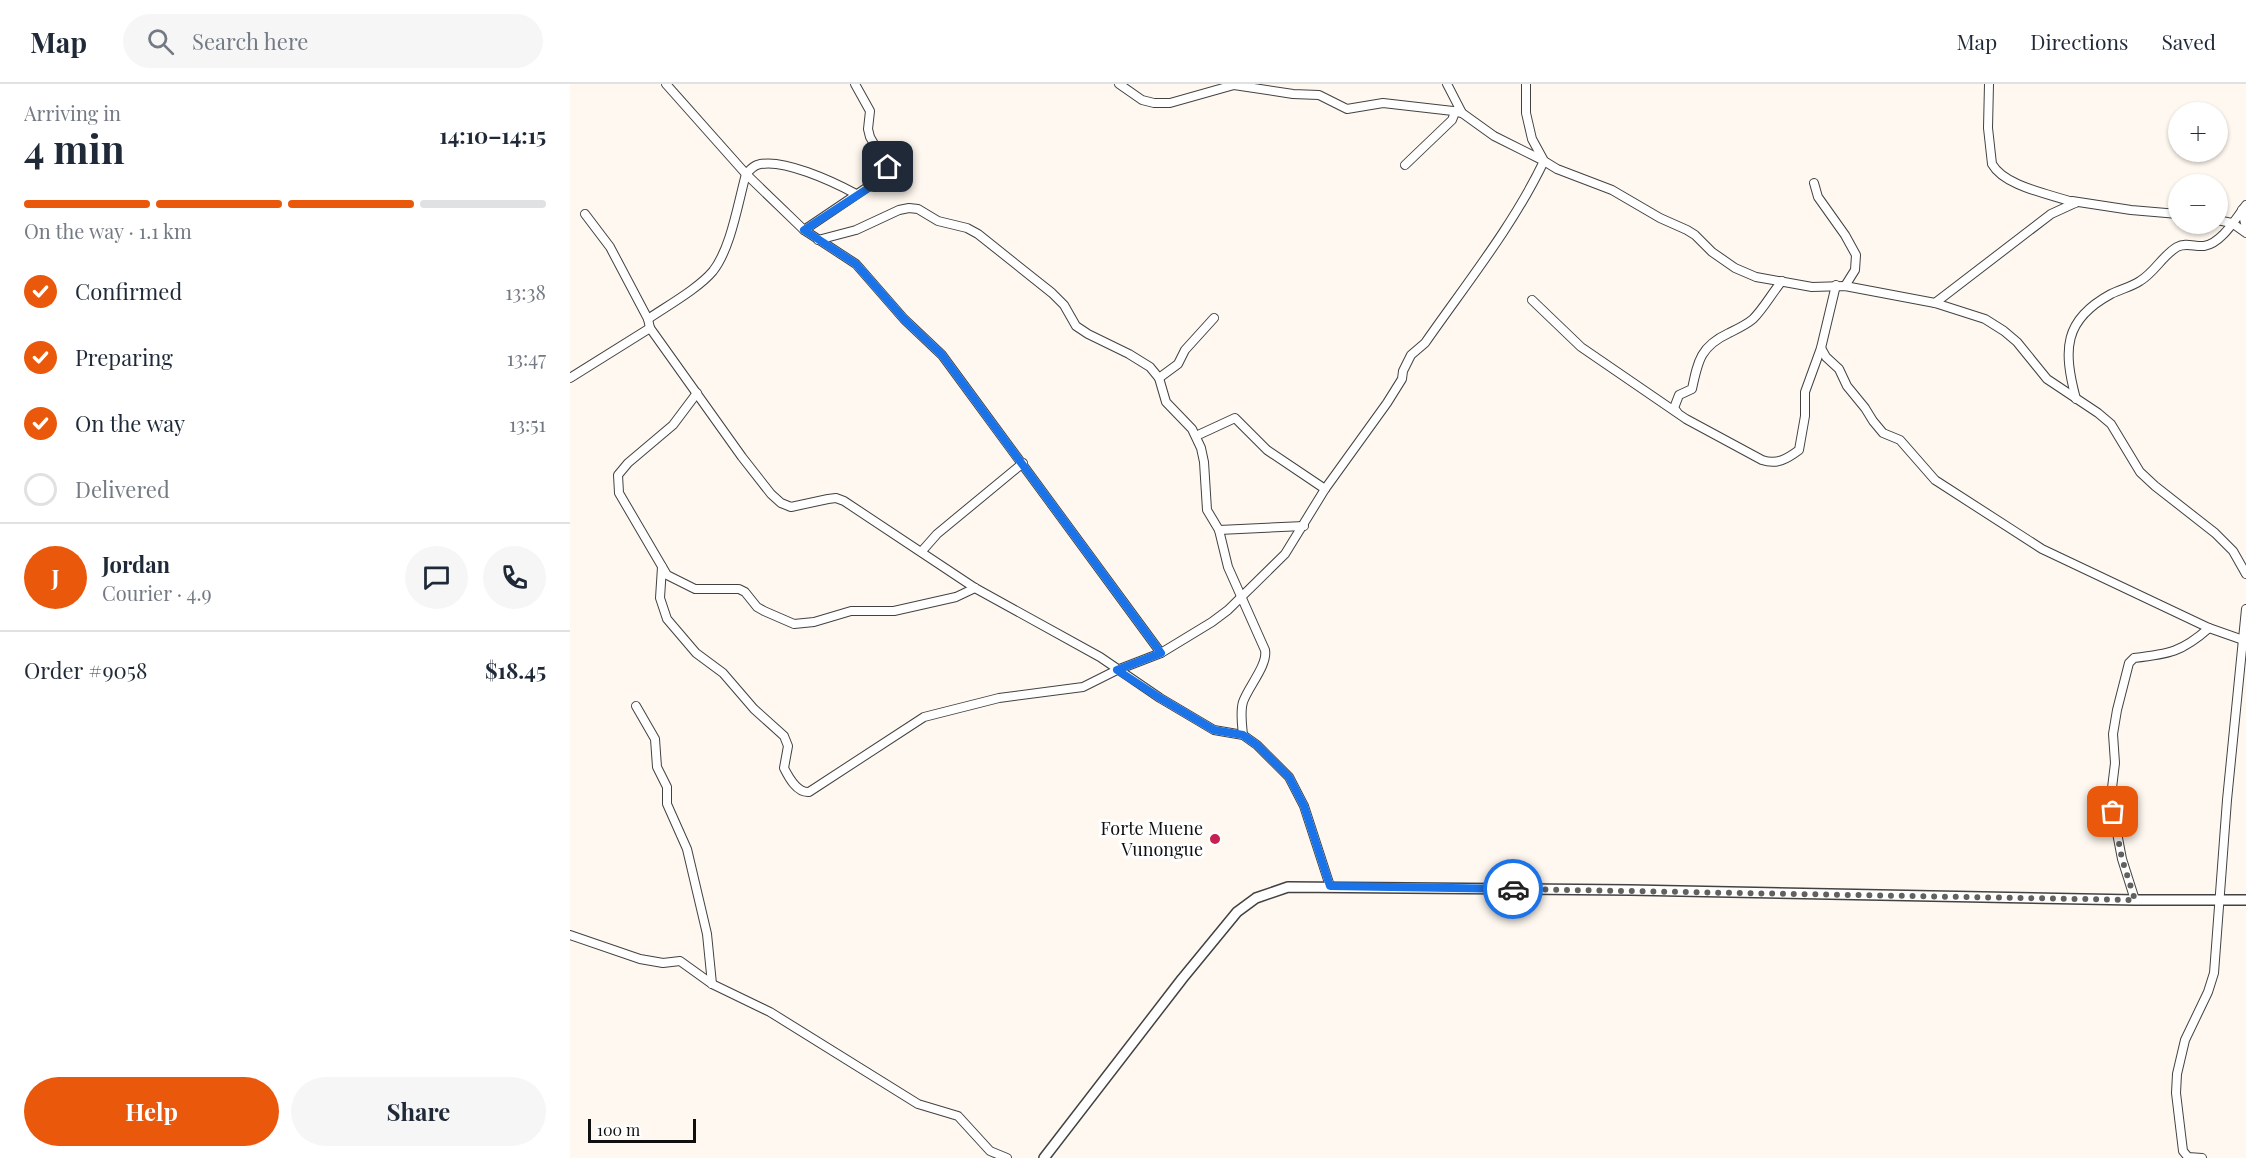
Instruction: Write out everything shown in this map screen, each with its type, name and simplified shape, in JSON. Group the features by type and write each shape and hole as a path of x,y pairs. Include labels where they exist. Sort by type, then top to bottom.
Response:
{"street":[{"path":"666,84 746,174 804,230 856,264 904,319 942,355 1161,653"},
{"path":"804,230 890,172 870,137 868,129 870,111 855,84"},
{"path":"1119,84 1142,100 1154,103 1170,103 1224,88 1241,86 1293,94 1319,95 1347,110 1383,103 1462,113 1494,136 1557,169 1612,190 1660,218 1687,230 1735,268 1756,277 1812,287 1845,286 1935,303 1985,319 2017,342 2047,379 2111,424 2140,472 2215,533 2233,551 2246,574"},
{"path":"1447,84 1462,113"},
{"path":"1526,84 1526,113 1532,139 1544,161"},
{"path":"1989,84 1988,128 1992,164 1995,169 2011,182 2075,203"},
{"path":"1405,165 1452,120 1454,115 1452,111"},
{"path":"662,567 660,598 667,619 689,645 723,673 754,709 784,736 788,746 784,768 799,790 804,792 809,792 928,716 1010,695 1083,687 1117,670 1161,653 1212,622 1285,554 1325,489 1387,403 1402,379 1403,371 1411,355 1425,344 1510,222 1544,161"},
{"path":"648,319 704,280 713,271 725,248 746,174 759,164 778,164 817,177 856,194"},
{"path":"1814,183 1818,197 1856,255 1855,270 1845,286"},
{"path":"2075,203 2072,201 2168,213"},
{"path":"1935,303 2051,214 2075,203"},
{"path":"2076,399 2070,378 2068,351 2072,329 2080,317 2111,295 2151,274 2174,249 2182,245 2204,246 2220,237 2244,207"},
{"path":"2244,207 2246,228"},
{"path":"818,240 856,230 899,210 909,208 918,209 938,220 967,228 1052,293 1064,305 1076,326 1129,354 1150,368 1159,378 1166,402 1185,420 1196,436 1204,462 1205,504 1219,530 1228,567 1266,656 1243,702 1241,714 1243,735"},
{"path":"585,214 610,247 648,319 650,328 771,494 781,503 791,507 828,499 844,501 975,588 1100,657 1160,698 1214,730 1243,735 1257,745 1289,777 1304,806 1330,886"},
{"path":"2228,222 2246,233"},
{"path":"1677,412 1674,408 1679,395 1692,389 1696,367 1704,350 1718,338 1743,327 1753,319 1782,281"},
{"path":"1532,300 1581,347 1686,418 1762,460 1777,463 1799,450 1805,416 1804,392 1821,348 1836,285"},
{"path":"1159,378 1178,364 1185,350 1214,318"},
{"path":"570,378 650,328"},
{"path":"1821,348 1826,357 1839,369 1847,386 1873,422 1883,433 1900,440 1935,480 2042,549 2209,628 2244,641"},
{"path":"697,393 673,424 628,463 618,474 617,479 619,493 667,575 694,589 739,589 745,592 757,607 794,624 814,622 851,611 894,610 956,597 975,588"},
{"path":"1196,436 1235,418 1267,450 1325,489"},
{"path":"922,551 937,534 1023,463"},
{"path":"1219,530 1304,526"},
{"path":"2202,1158 2188,1157 2183,1151 2176,1093 2177,1074 2185,1040 2201,1010 2214,973 2227,800 2246,609"},
{"path":"2135,900 2122,859 2112,796 2115,763 2113,734 2129,663 2134,658 2165,654 2183,648 2209,628"},
{"path":"636,706 655,739 657,767 667,787 667,804 687,849 707,934 712,984"},
{"path":"1044,1158 1189,970 1237,912 1256,898 1288,887 2246,900"},
{"path":"570,935 640,959 663,963 680,961 712,984 770,1012 891,1085 918,1104 958,1116 990,1151 1007,1158"}],"way so far":[{"path":"1513,889 2135,900 2122,859 2113,812"}],"place":[{"name":"Forte Muene Vunongue","path":"1215,839"}],"route":[{"path":"888,167 890,172 887,176 856,194 804,230 856,264 904,319 942,355 1126,602 1161,653 1117,670 1214,730 1243,735 1257,745 1289,777 1304,806 1318,843 1330,886 1513,889"}]}
